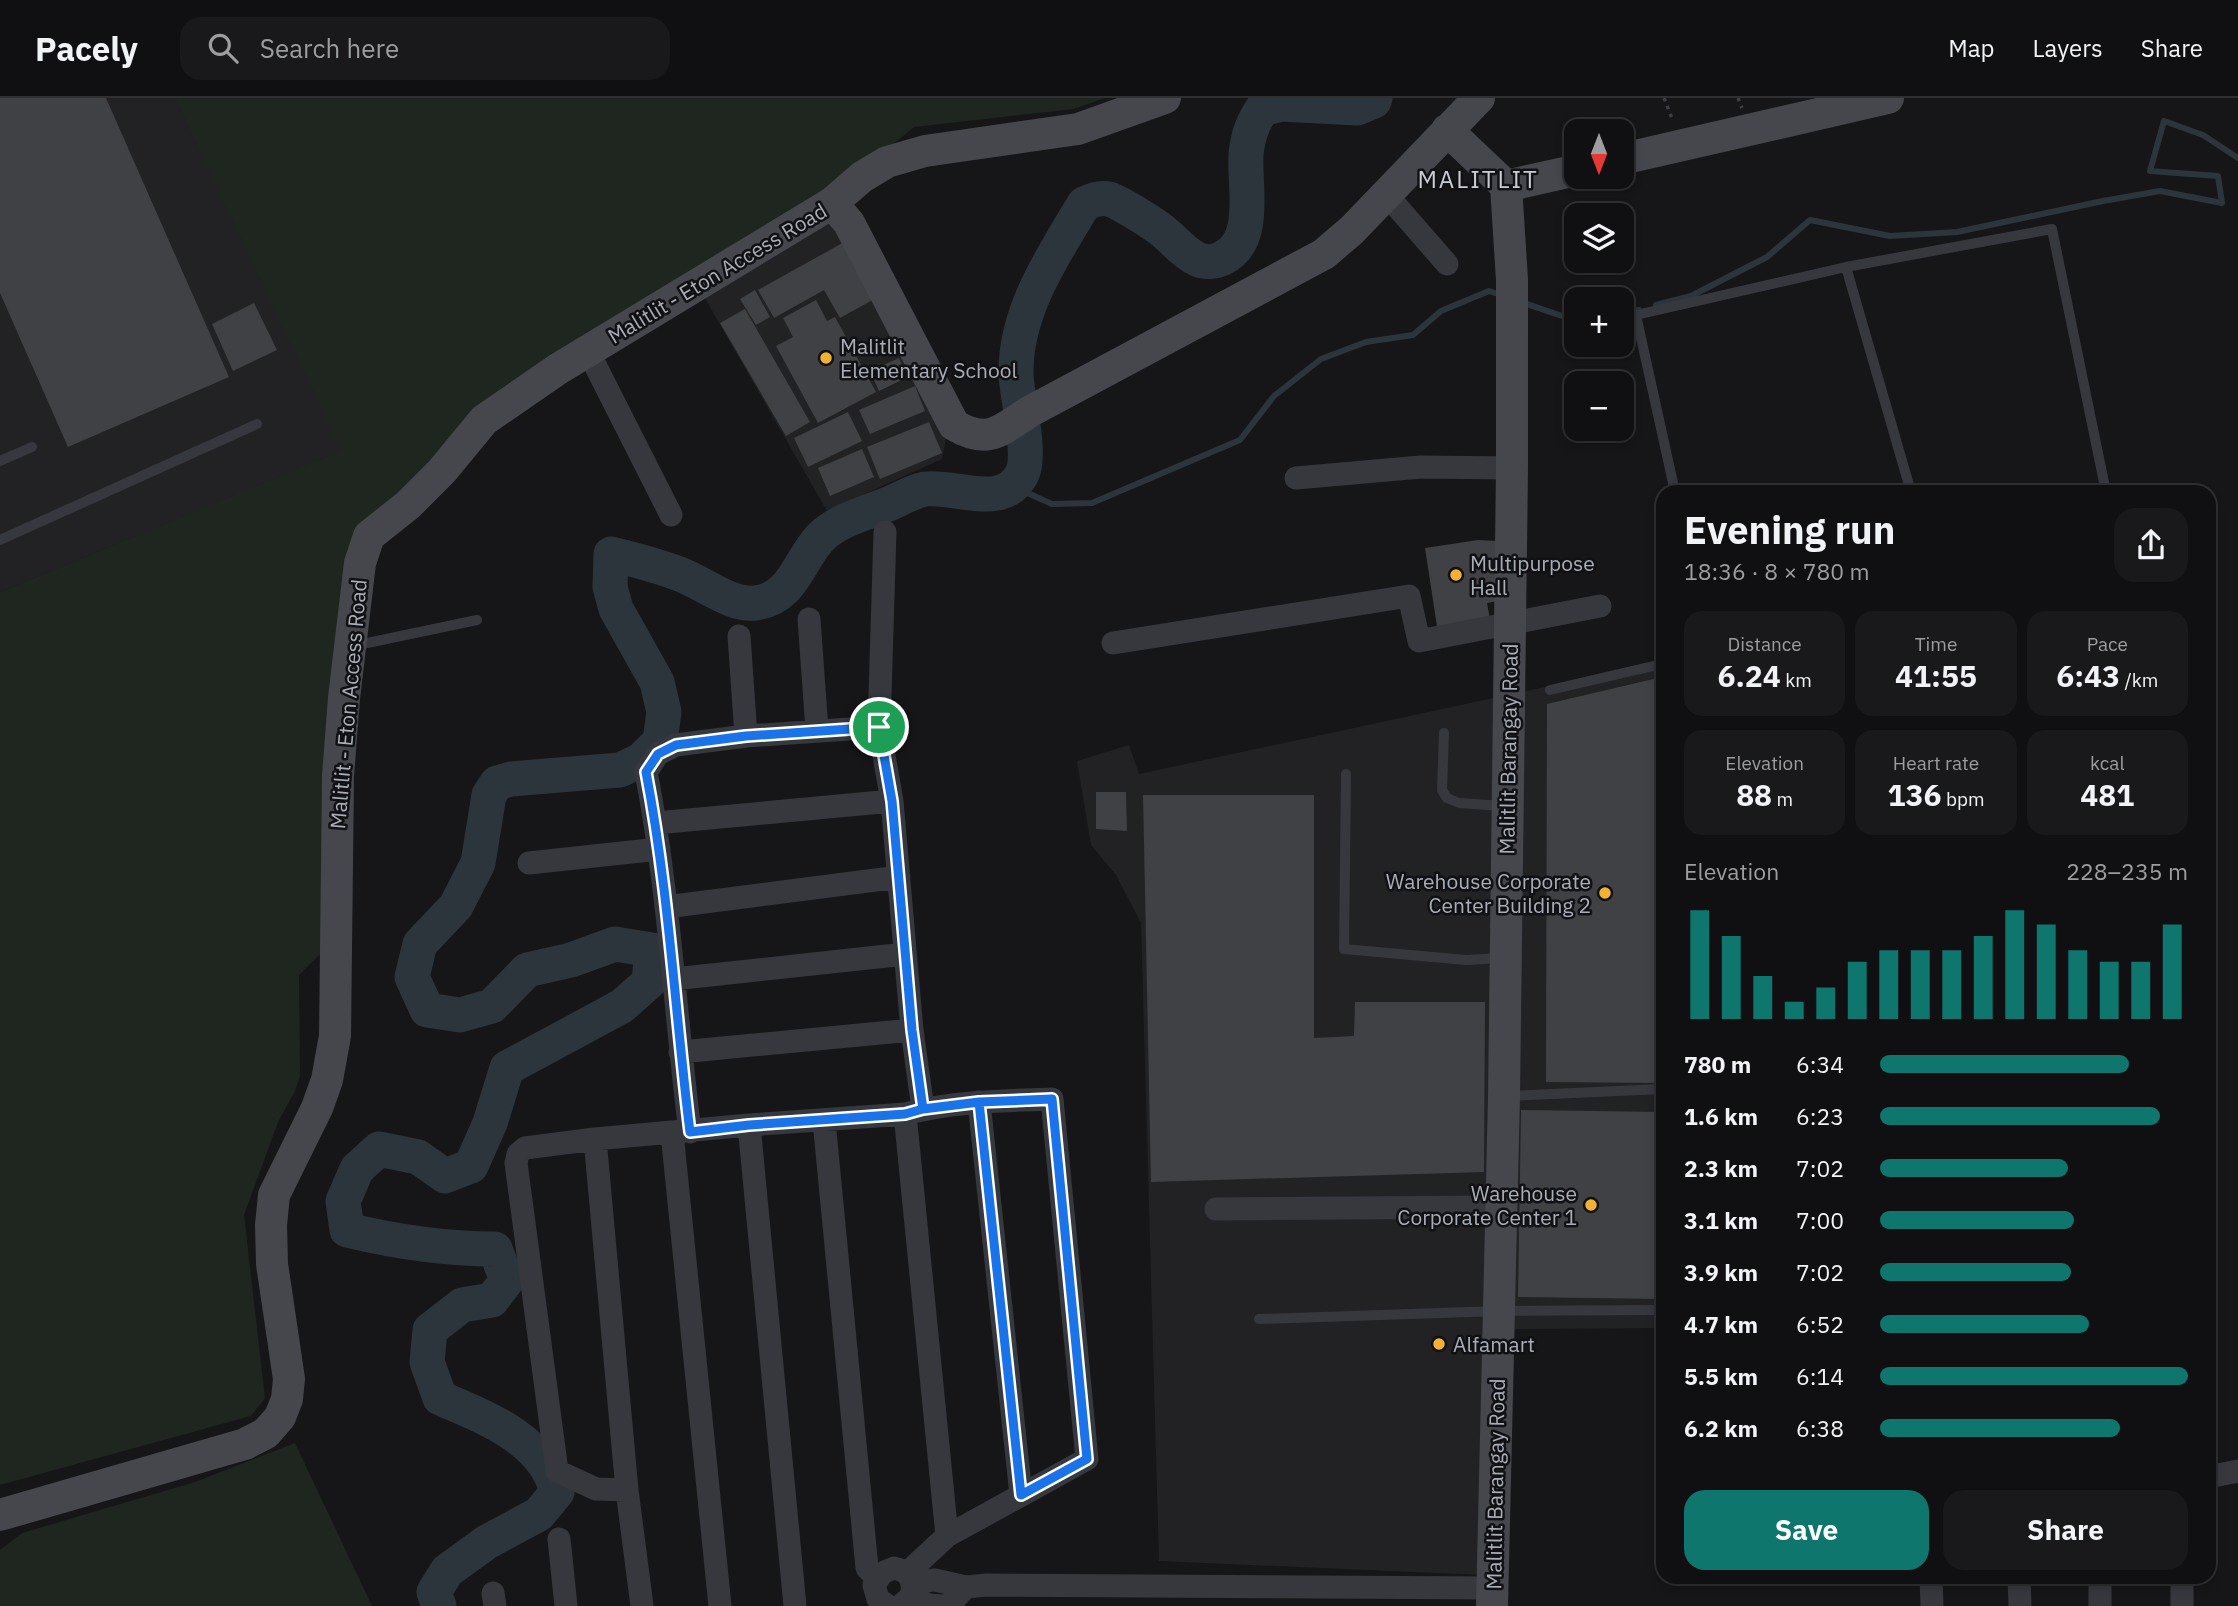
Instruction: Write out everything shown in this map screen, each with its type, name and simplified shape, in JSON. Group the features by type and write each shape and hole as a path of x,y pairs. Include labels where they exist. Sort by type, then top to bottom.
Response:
{"street":[{"name":"Malitlit - Eton Access Road","path":"5,1518 245,1444 266,1433 280,1418 287,1399 289,1378 272,1264 274,1195 323,1090 335,1036 338,776 360,562 369,536 408,505 442,471 484,420 588,351 832,203 862,177 887,162 925,150 1078,128 1165,98"},
{"path":"832,203 849,223 954,425 979,436 992,435 1324,254 1352,230 1479,98"},
{"path":"1634,156 1888,98"},
{"path":"1447,130 1506,186 1564,173"},
{"name":"Malitlit Barangay Road","path":"1493,1597 1504,1096 1512,468 1512,295 1506,186"},
{"path":"1386,194 1447,264"},
{"path":"588,351 671,515"},
{"path":"1296,478 1421,467 1512,468"},
{"path":"885,532 879,727 892,801 912,1030 914,1112 947,1536"},
{"path":"1113,643 1409,596 1419,641 1600,606"},
{"path":"809,619 817,730"},
{"path":"739,636 746,736"},
{"path":"720,1606 681,1132 680,1052 674,979 656,823 646,772 658,754 676,745 746,736 879,727"},
{"path":"656,823 892,801"},
{"path":"529,863 659,849"},
{"path":"666,907 899,877"},
{"path":"674,979 905,954"},
{"path":"680,1052 912,1030"},
{"path":"627,1490 596,1489 557,1471 516,1163 518,1154 524,1148 595,1139 914,1112 979,1102 1052,1099 1087,1459 947,1536 898,1596"},
{"path":"979,1102 1021,1495"},
{"path":"824,1121 867,1568 877,1578 875,1593 943,1606"},
{"path":"749,1125 795,1606"},
{"path":"595,1139 627,1490 642,1606"},
{"path":"1216,1209 1500,1207"},
{"path":"2216,1475 2238,1471"},
{"path":"559,1539 566,1606"},
{"path":"898,1596 935,1580 967,1587 987,1585 1493,1597"},
{"path":"1931,1584 1931,1606"},
{"path":"2019,1584 2020,1606"},
{"path":"2099,1584 2100,1606"},
{"path":"2182,1584 2182,1606"},
{"path":"948,1606 967,1587"}],"lane":[{"path":"1673,485 1636,315 1846,267 2052,229 2105,485"},
{"path":"1846,267 1909,485"},
{"path":"0,540 257,424"},
{"path":"0,461 32,447"},
{"path":"350,646 477,620"},
{"path":"1550,690 1656,665"},
{"path":"1444,733 1442,790 1447,798 1459,803 1507,806"},
{"path":"1346,774 1344,949 1466,960 1505,958"},
{"path":"1504,1096 1656,1089"},
{"path":"1259,1319 1499,1311 1656,1310"}],"shaded area":[{"path":"0,98 176,98 343,451 0,592"},
{"path":"175,98 1105,98 1074,109 914,127 881,154 555,365 360,530 324,950 299,975 300,1076 278,1122 244,1215 265,1398 251,1416 0,1485 0,592 341,451"},
{"name":"Malitlit Elementary School","path":"842,210 948,428 942,459 827,511 699,288"},
{"path":"1656,663 1656,1328 1513,1329 1506,1576 1159,1561 1141,923 1116,875 1091,845 1077,761 1129,745 1139,774"},
{"path":"295,1443 372,1606 0,1606 0,1550 22,1533 195,1482"}],"building":[{"path":"0,98 106,98 229,377 68,447 0,293"},
{"path":"846,241 878,297 840,318 824,290 774,318 758,290"},
{"path":"755,290 770,317 756,325 740,299"},
{"path":"816,300 827,321 835,317 876,392 818,423 776,346 793,337 783,318"},
{"path":"254,303 277,350 233,371 212,324"},
{"path":"745,309 810,422 786,436 720,323"},
{"path":"899,358 908,377 879,391 870,371"},
{"path":"915,386 925,411 870,434 859,410"},
{"path":"848,412 862,441 808,467 794,438"},
{"path":"929,422 942,453 880,479 867,447"},
{"path":"862,449 874,477 830,496 818,468"},
{"name":"Multipurpose Hall","path":"1478,540 1497,541 1499,601 1487,603 1491,625 1438,633 1425,548"},
{"name":"Warehouse Corporate Center Building 2","path":"1656,678 1656,1083 1546,1082 1547,704"},
{"path":"1096,792 1126,792 1127,831 1096,829"},
{"path":"1143,795 1314,795 1314,1038 1354,1036 1355,1002 1485,1002 1484,1172 1151,1182"},
{"name":"Warehouse Corporate Center 1","path":"1521,1110 1656,1112 1656,1299 1518,1297"}],"waterway":[{"path":"439,1606 434,1592 447,1571 487,1542 539,1514 557,1492 550,1474 527,1444 494,1422 440,1398 427,1362 430,1330 462,1305 492,1300 507,1280 495,1249 421,1244 347,1230 343,1201 357,1169 379,1149 418,1157 445,1176 471,1166 490,1123 507,1068 622,1006 649,982 652,950 615,944 571,960 527,970 492,1006 460,1015 427,1010 412,977 420,944 456,906 478,863 489,795 497,783 511,779 620,770 641,760 660,741 664,712 657,682 616,609 610,587 611,554 673,572 737,601 756,603 768,600 787,587 812,547 827,532 844,521 925,489 991,494 1014,485 1025,465 1025,440 1016,374 1022,328 1038,285 1084,204 1106,198 1114,201 1156,226 1192,256 1207,261 1223,258 1234,250 1245,226 1247,148 1253,125 1262,109 1281,104 1357,108 1374,101 1375,98"},
{"path":"1656,305 1691,296 1767,257 1810,220 1890,236 1957,232 2160,191 2222,203 2218,176 2150,171 2164,121 2203,135 2238,158"},
{"path":"1014,487 1052,504 1092,503 1240,440 1274,396 1321,359 1366,342 1413,335 1441,311 1489,291 1501,295"},
{"path":"1521,302 1564,316"},
{"path":"1634,311 1639,310"}],"place":[{"name":"Malitlit Elementary School","path":"826,358"},
{"name":"Multipurpose Hall","path":"1456,575"},
{"name":"Warehouse Corporate Center Building 2","path":"1605,893"},
{"name":"Warehouse Corporate Center 1","path":"1591,1205"},
{"name":"Alfamart","path":"1439,1344"}],"district":[{"name":"MALITLIT","path":"1478,179"}],"route":[{"path":"879,727 746,736 676,745 658,754 646,772 656,823 690,1132 905,1114 979,1102 1021,1495 1087,1459 1052,1099 979,1102 923,1109 912,1030 892,801 879,727"}]}
